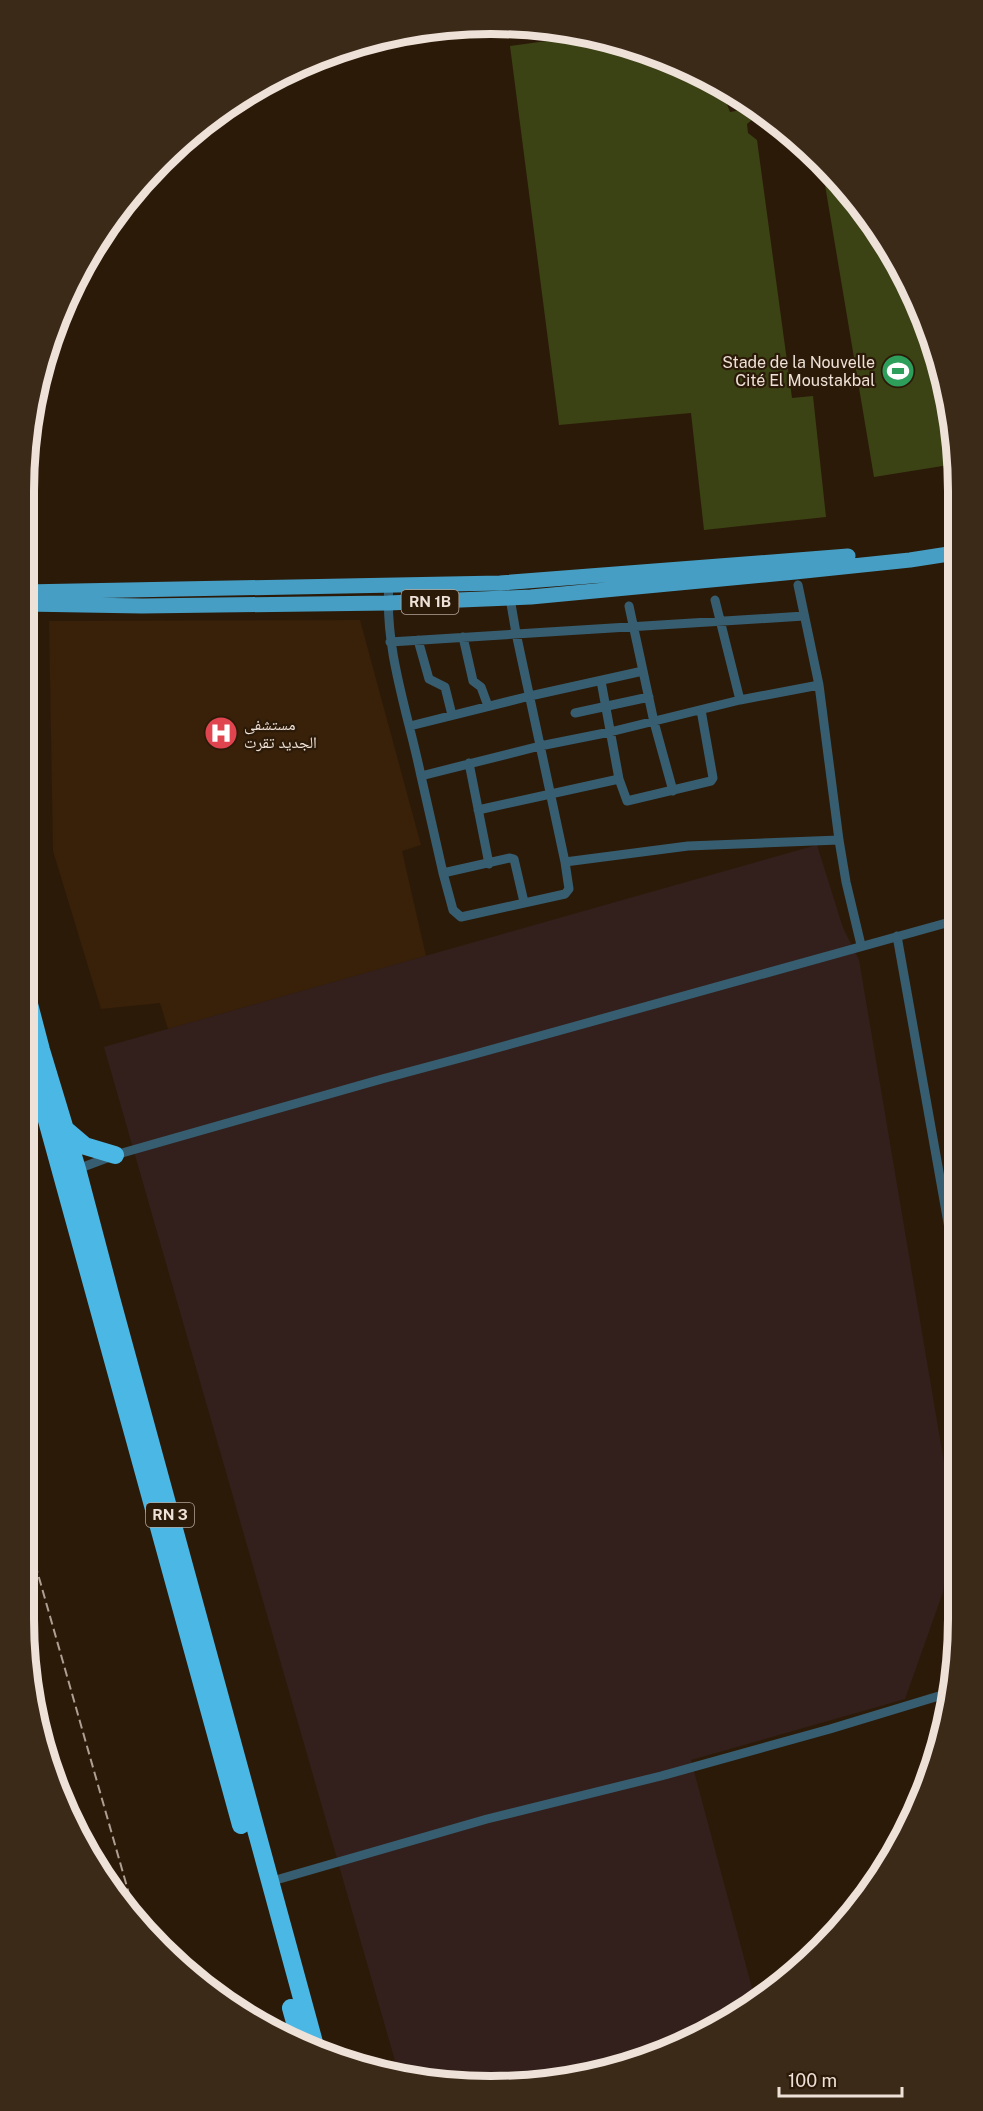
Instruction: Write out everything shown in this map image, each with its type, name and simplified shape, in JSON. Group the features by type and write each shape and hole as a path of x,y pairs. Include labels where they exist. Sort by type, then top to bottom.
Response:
{"highway":[{"name":"RN 3","path":"34,1026 64,1129 69,1171"},
{"name":"RN 3","path":"34,1067 69,1171 298,2033"},
{"path":"64,1129 85,1146 115,1155"},
{"name":"RN 3","path":"125,1377 313,2040"}],"main road":[{"name":"RN 1B","path":"909,555 948,547"},
{"name":"RN 1B","path":"34,604 142,606 388,603 510,598 909,555 948,553"},
{"name":"RN 1B","path":"34,592 500,583 835,563"}],"street":[{"path":"389,584 390,642 443,873 453,910 461,916 568,892 569,889 510,598"},
{"path":"798,585 819,685 846,882 861,945"},
{"path":"714,600 740,700"},
{"path":"629,606 654,722 673,791"},
{"path":"390,642 804,616"},
{"path":"462,637 473,681 481,687 488,706"},
{"path":"418,640 429,679 444,687 452,715"},
{"path":"410,726 643,671"},
{"path":"601,681 619,779 627,801 710,783 713,779 701,710"},
{"path":"421,776 740,700 819,685"},
{"path":"575,713 649,697"},
{"path":"469,763 489,864"},
{"path":"478,810 619,779"},
{"path":"565,862 688,846 839,840"},
{"path":"443,873 514,858 524,902"},
{"path":"69,1171 115,1155 948,922"},
{"path":"897,936 948,1223"},
{"path":"269,1882 487,1819 661,1776 942,1695"}],"shaded area":[{"name":"مستشفى الجديد تقرت","path":"360,620 421,845 402,851 426,956 168,1029 160,1003 101,1009 53,851 49,621"},
{"path":"817,845 843,928 859,960 948,1486 948,1554 943,1592 905,1699 691,1760 753,1993 745,1999 720,2015 666,2042 581,2068 521,2076 462,2076 397,2067 104,1047"}],"green space":[{"path":"559,39 610,50 666,69 694,82 725,99 730,112 742,110 753,117 747,124 748,133 757,140 792,398 813,396 826,517 704,530 691,413 559,425 510,46"},
{"name":"Stade de la Nouvelle Cité El Moustakbal","path":"824,178 854,213 901,289 924,345 940,402 948,465 874,477"}],"railway":[{"path":"34,1560 131,1900"}],"place":[{"name":"Stade de la Nouvelle Cité El Moustakbal","path":"898,371"},
{"name":"مستشفى الجديد تقرت","path":"221,733"}]}
